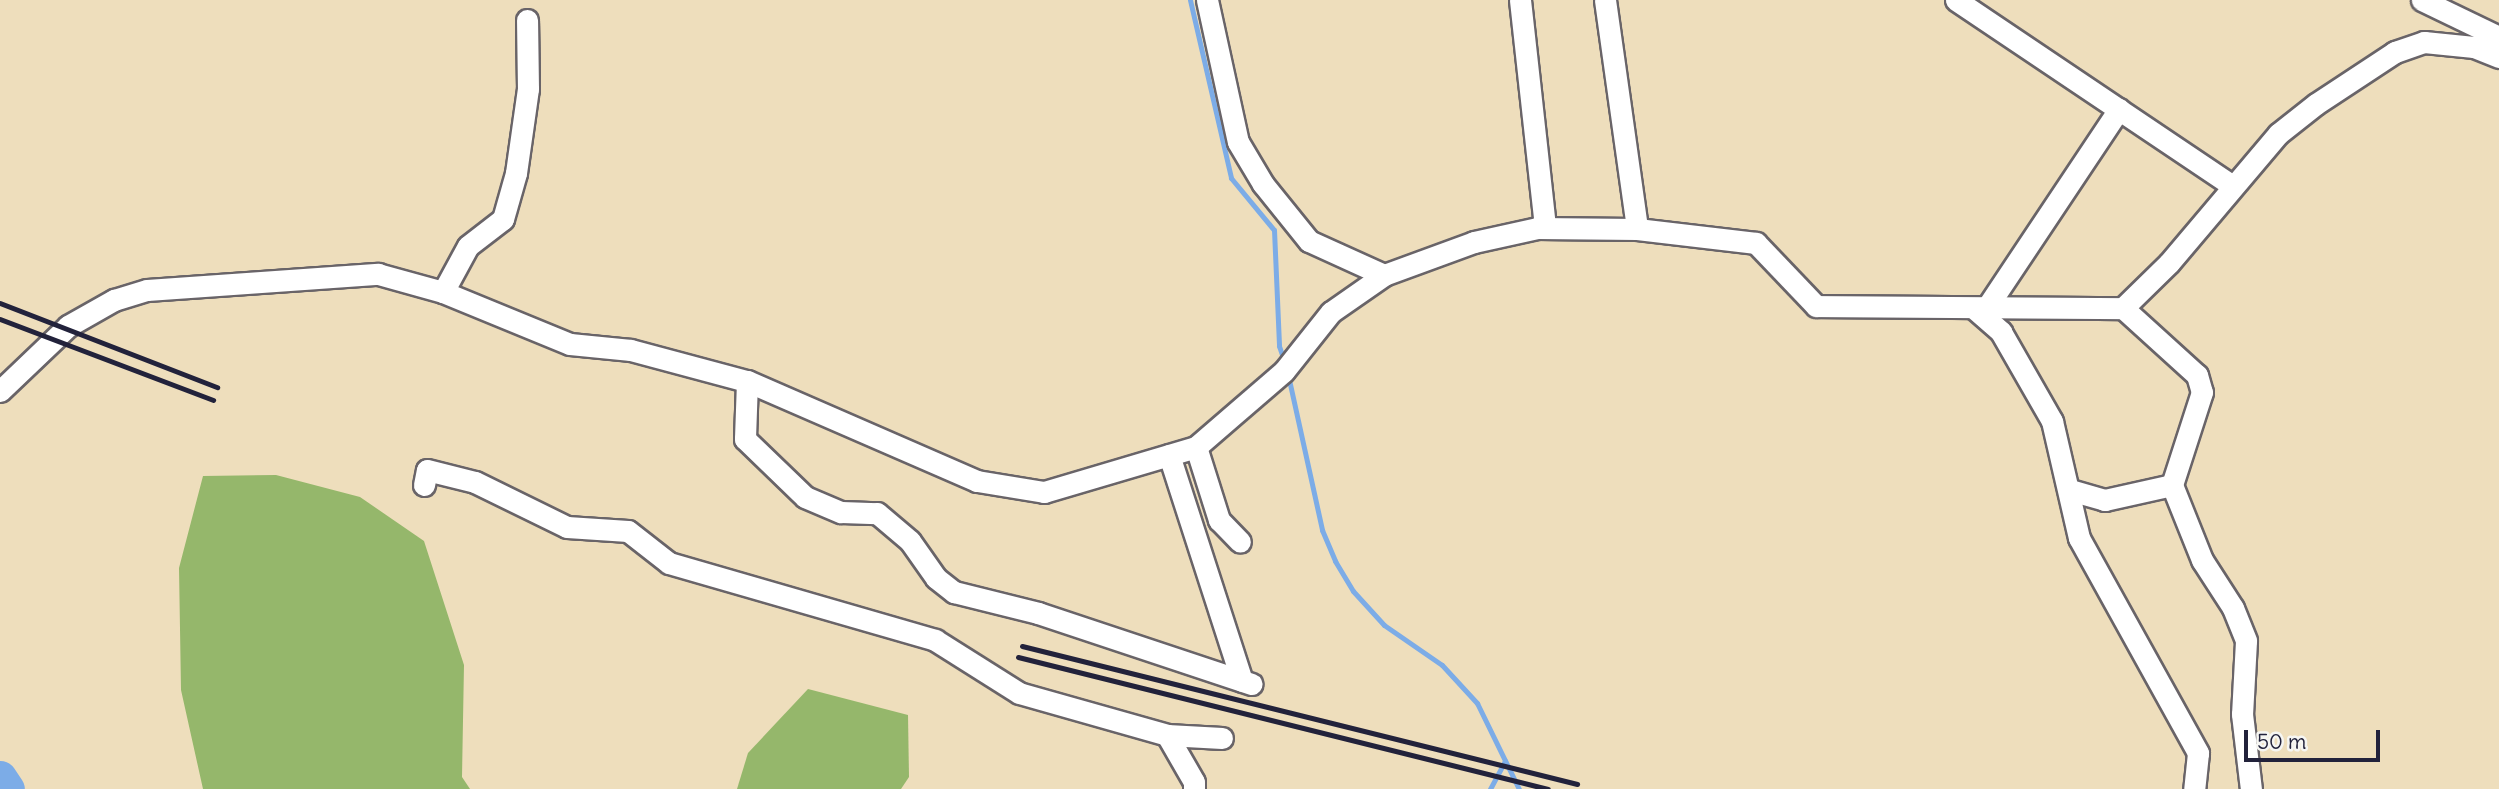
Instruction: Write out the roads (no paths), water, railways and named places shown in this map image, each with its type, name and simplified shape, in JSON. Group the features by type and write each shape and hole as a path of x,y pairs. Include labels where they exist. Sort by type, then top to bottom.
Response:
{"street":[{"path":"1207,0 1238,142 1263,184 1310,241 1384,275"},
{"path":"1520,0 1545,228"},
{"path":"1605,0 1637,229"},
{"path":"1956,0 2231,184"},
{"path":"2422,0 2499,37"},
{"path":"443,292 468,246 503,219 516,173 528,89 527,20"},
{"path":"2123,308 2169,263 2231,184 2278,134 2395,52 2424,42 2474,47 2499,57"},
{"path":"1981,308 2119,109"},
{"path":"0,391 68,326 114,300 147,290 378,274 443,292 570,344 631,350 747,381 924,460 1015,490 1044,492 1196,447 1290,365 1331,312 1384,275 1474,242 1545,228 1637,229 1756,243 1816,306 2123,308 2197,374 2202,392 2172,485 2202,560 2233,608 2246,642 2242,714 2251,789"},
{"path":"1981,308 2001,332 2052,421 2079,538 2095,572 2176,707 2198,753 2194,789"},
{"path":"747,381 745,439 805,497 841,512 877,513 910,541 936,578 954,592 1038,613 1247,683 1169,456"},
{"path":"1196,447 1219,520 1240,542"},
{"path":"424,485 427,470 475,482 568,527 628,531 669,563 935,640 1019,693 1167,735 1222,738"},
{"path":"2070,490 2105,500 2172,485"},
{"path":"1167,735 1194,782 1194,789"}],"waterway":[{"path":"1190,0 1231,178 1274,230 1279,346 1285,363"},
{"path":"1288,375 1322,530 1335,561 1353,591 1384,625 1442,665 1477,703 1519,789"},
{"path":"1490,789 1505,761"},
{"path":"0,777 8,789"}],"railway":[{"path":"0,303 217,387"},
{"path":"0,319 213,400"},
{"path":"1022,646 1577,784"},
{"path":"1018,657 1548,789"}]}
